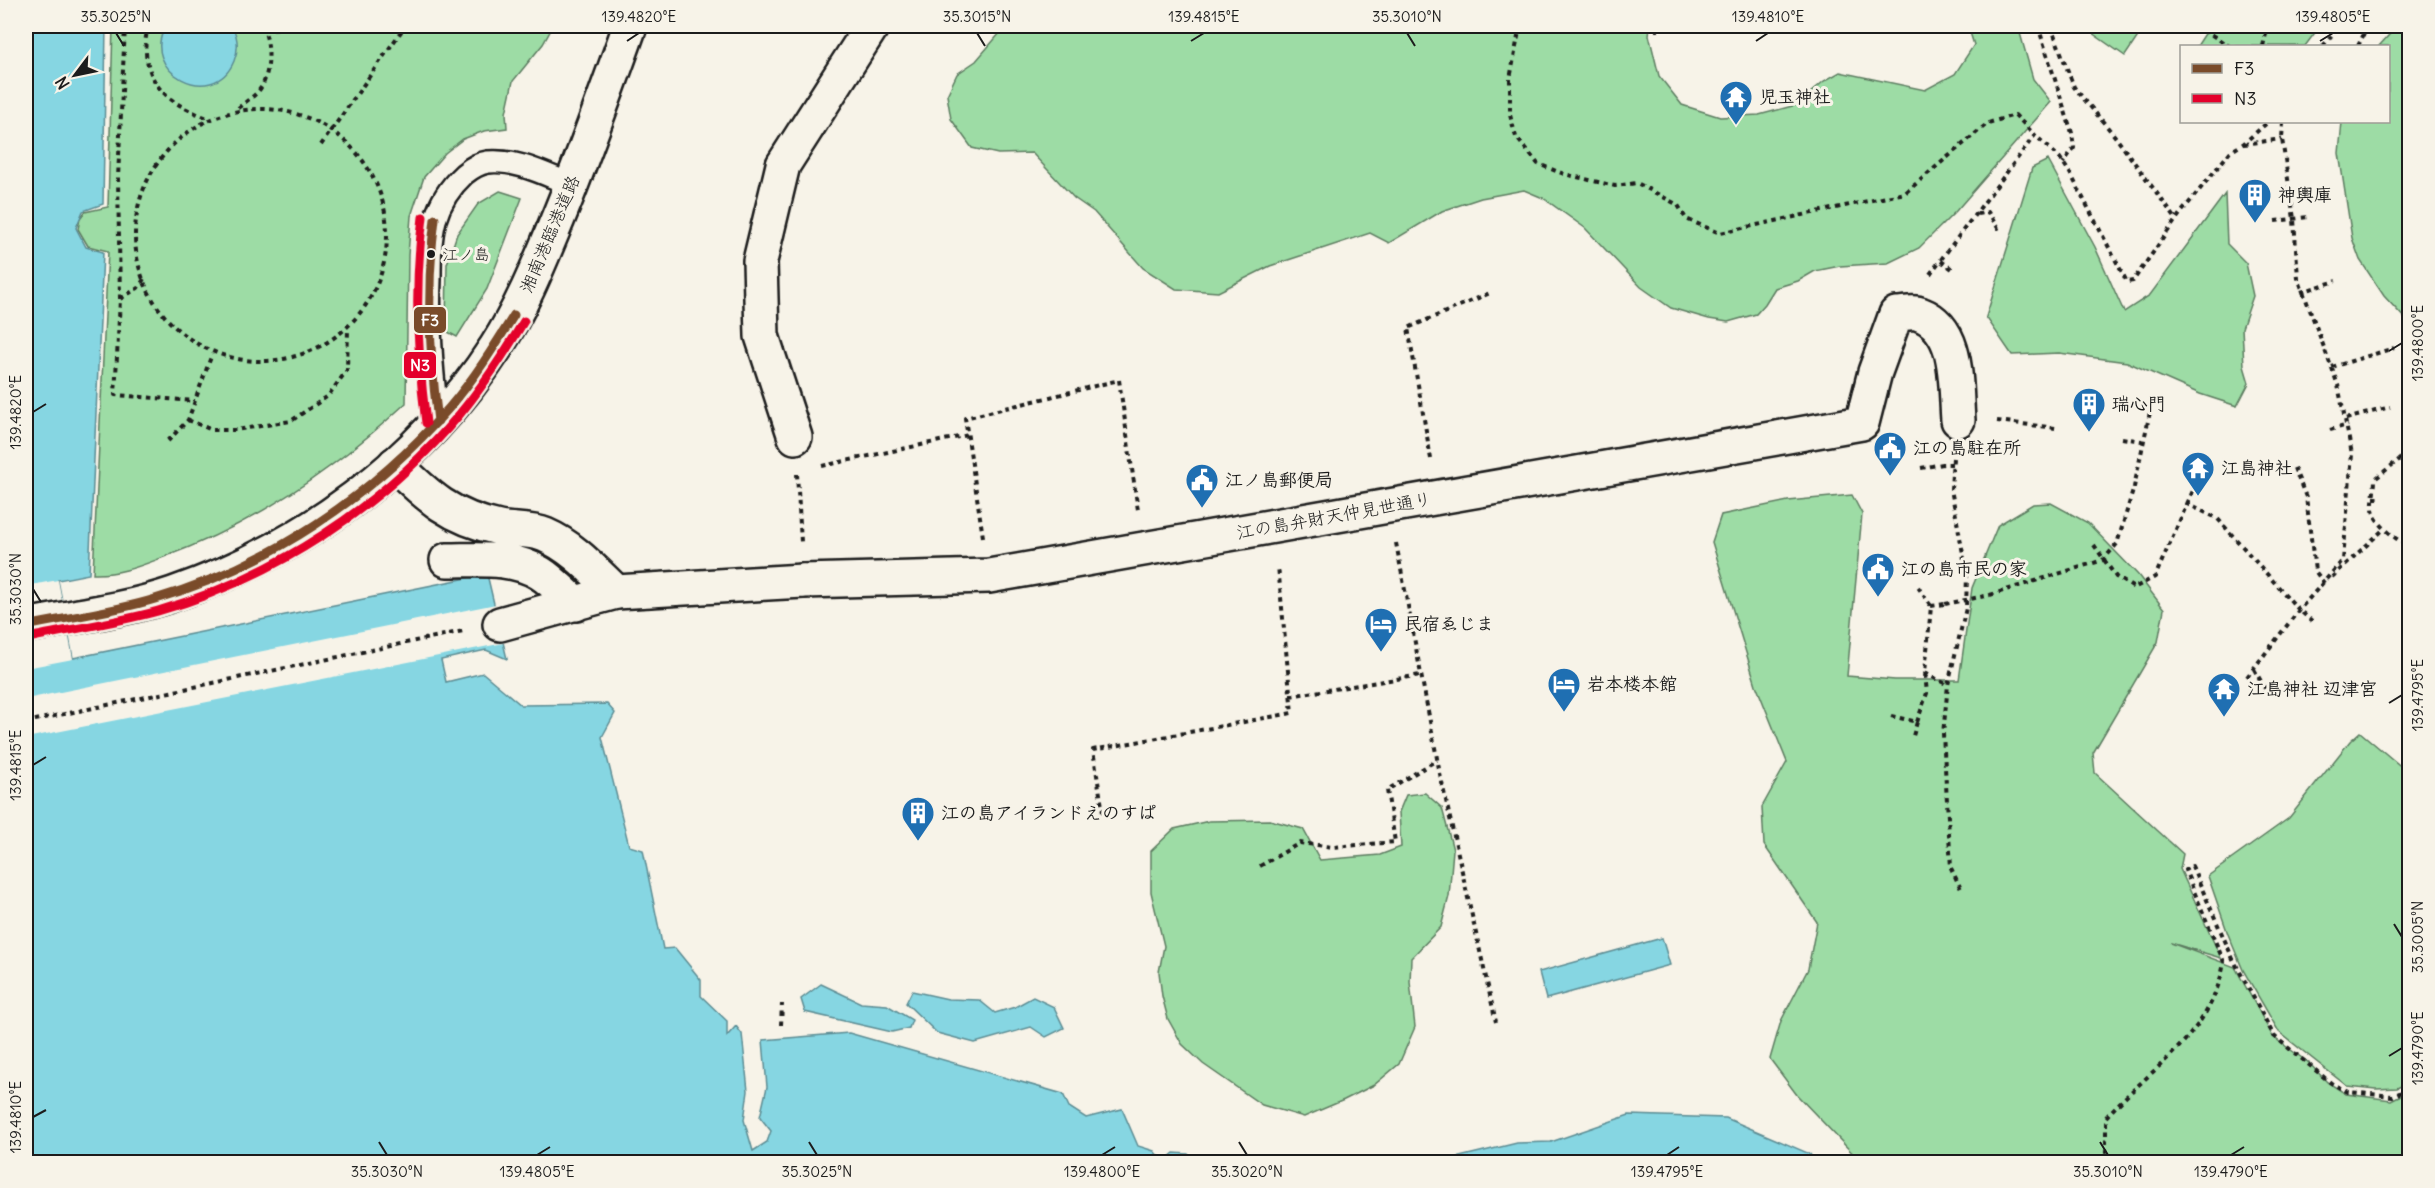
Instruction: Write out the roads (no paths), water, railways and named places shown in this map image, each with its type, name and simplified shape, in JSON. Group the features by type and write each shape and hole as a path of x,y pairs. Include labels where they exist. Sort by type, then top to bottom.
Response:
{"street":[{"name":"湘南港臨港道路","path":"26,626 173,594 250,562 292,542 328,519 395,464 438,421 483,365 514,315 535,275 572,185 630,26"},
{"path":"795,437 762,336 760,261 783,165 872,26"},
{"name":"江の島弁財天仲見世通り","path":"500,624 616,592 803,581 989,576 1862,423 1875,372 1896,315 1918,313 1939,326 1951,347 1958,420"},
{"path":"395,464 420,490 444,508 471,520 499,528 542,533 569,547 616,592"},
{"path":"447,560 495,560 522,564 542,574 576,604"}],"lane":[{"path":"438,421 431,372 429,311 431,245 435,219 444,199 457,180 469,170 486,162 503,162 520,166 572,185"}],"water":[{"path":"26,26 106,26 103,204 83,211 76,228 86,247 103,252 89,574 58,580 73,658 487,574 507,659 486,650 441,660 446,682 483,673 521,705 607,704 615,713 602,737 629,846 643,850 663,949 675,948 701,980 701,996 727,1021 727,1036 736,1026 742,1034 748,1091 744,1120 753,1151 767,1142 771,1131 760,1117 767,1087 763,1040 849,1033 1063,1094 1069,1107 1086,1118 1122,1109 1138,1146 1154,1151 1163,1162 26,1162"},
{"path":"166,26 232,26 236,34 237,52 224,76 211,83 196,84 182,79 170,70 162,57 160,42"},
{"path":"1662,938 1670,965 1546,999 1539,972"},
{"path":"821,984 861,1003 887,1005 912,1020 909,1028 892,1032 805,1012 801,999"},
{"path":"912,991 948,999 979,1000 995,1013 1015,1007 1033,997 1054,1007 1064,1028 1046,1037 1031,1027 975,1043 937,1033 906,1003"},
{"path":"1629,1115 1726,1118 1810,1154 1815,1162 1439,1162 1517,1143 1551,1142"},
{"path":"1174,1153 1188,1154 1196,1162 1163,1162"}],"place":[{"name":"児玉神社","path":"1736,126"},
{"name":"神輿庫","path":"2255,224"},
{"name":"江ノ島","path":"431,254"},
{"name":"瑞心門","path":"2089,433"},
{"name":"江の島駐在所","path":"1890,477"},
{"name":"江島神社","path":"2198,497"},
{"name":"江ノ島郵便局","path":"1202,509"},
{"name":"江の島市民の家","path":"1878,598"},
{"name":"民宿ゑじま","path":"1381,653"},
{"name":"岩本楼本館","path":"1564,713"},
{"name":"江島神社 辺津宮","path":"2224,718"},
{"name":"江の島アイランドえのすぱ","path":"918,842"}]}
